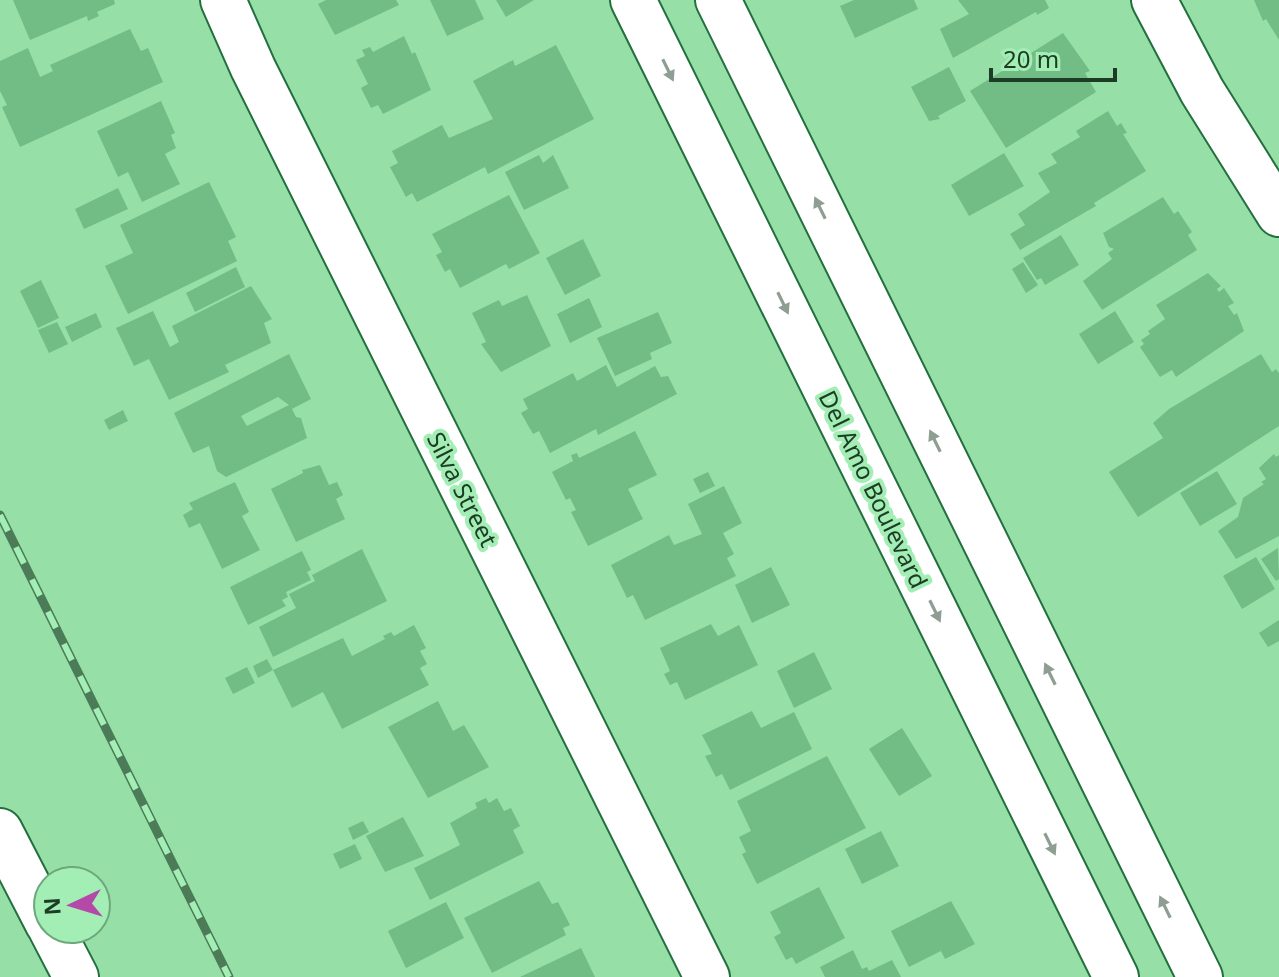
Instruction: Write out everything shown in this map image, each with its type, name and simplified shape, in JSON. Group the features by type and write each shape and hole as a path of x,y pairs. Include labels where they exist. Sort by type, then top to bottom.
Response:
{"main road":[{"name":"Silva Street","path":"223,0 253,68 707,977"},
{"name":"Del Amo Boulevard","path":"633,0 1116,977"},
{"path":"718,0 1200,977"},
{"path":"1154,0 1202,91 1279,214"},
{"path":"0,831 32,893"},
{"path":"59,945 76,977"}],"building":[{"path":"13,0 114,0 115,4 97,12 99,16 88,21 87,16 30,40"},
{"path":"326,0 396,0 399,5 335,35 318,4"},
{"path":"430,0 475,0 484,19 447,36"},
{"path":"496,0 534,0 506,17"},
{"path":"854,0 914,0 918,9 855,38 840,6"},
{"path":"958,0 1045,0 1049,8 1037,15 1036,12 953,58 940,29 969,14"},
{"path":"1254,0 1279,0 1279,40 1266,19 1263,21"},
{"path":"130,29 141,51 148,48 163,82 20,147 2,107 7,105 0,91 0,61 28,48 40,77 53,71 50,65"},
{"path":"1063,33 1090,71 1085,73 1096,92 1006,148 970,91"},
{"path":"404,36 412,54 415,52 431,90 383,114 378,105 371,108 361,88 368,84 356,60 365,56 362,50 370,47 373,52"},
{"path":"556,45 594,119 488,174 485,167 417,202 412,193 406,197 390,167 398,163 392,151 442,125 449,138 493,119 473,81 513,60 515,66"},
{"path":"949,67 966,101 938,116 940,119 929,121 911,87"},
{"path":"161,101 175,133 171,135 176,148 165,154 180,184 142,202 128,172 118,177 97,131"},
{"path":"1108,111 1117,126 1121,123 1127,133 1123,134 1146,171 1094,203 1096,206 1020,250 1010,234 1025,225 1018,214 1050,192 1038,173 1057,163 1051,154 1080,137 1076,131"},
{"path":"1004,153 1024,186 969,216 951,185"},
{"path":"539,155 543,163 553,155 569,188 524,210 505,172"},
{"path":"209,182 236,237 228,241 237,261 128,314 105,266 133,253 120,225"},
{"path":"118,188 128,209 84,229 75,209"},
{"path":"509,195 540,253 509,269 506,264 460,288 450,269 445,272 436,255 442,252 432,234"},
{"path":"1163,197 1174,214 1178,211 1192,232 1188,235 1197,250 1102,310 1083,281 1112,259 1108,253 1114,249 1109,247 1103,233"},
{"path":"1061,235 1079,265 1045,285 1041,278 1037,280 1023,258"},
{"path":"583,239 601,276 565,295 546,258"},
{"path":"1023,262 1038,285 1026,293 1012,269"},
{"path":"236,267 245,287 195,312 186,293"},
{"path":"1208,273 1221,286 1217,289 1219,292 1224,288 1234,303 1228,306 1234,315 1237,313 1244,331 1176,377 1172,370 1160,377 1140,347 1144,344 1141,340 1150,334 1148,331 1165,319 1156,305"},
{"path":"41,280 59,318 38,328 20,291"},
{"path":"251,286 272,319 264,323 271,343 225,365 229,372 169,400 149,359 134,366 116,328 153,311 170,347 179,342 172,326"},
{"path":"527,295 551,346 501,372 481,344 486,342 472,313 499,300 502,306"},
{"path":"589,298 602,327 570,343 557,314"},
{"path":"1115,311 1134,342 1098,364 1079,334"},
{"path":"658,312 672,343 650,353 652,359 615,376 597,338"},
{"path":"96,313 102,327 72,342 65,327"},
{"path":"57,322 68,344 49,353 38,330"},
{"path":"289,354 311,399 292,409 296,417 301,418 307,438 226,477 217,471 209,446 193,453 174,413","holes":["278,397 289,405 247,426 241,416"]},
{"path":"1261,354 1272,372 1276,369 1279,373 1279,426 1138,517 1109,472 1163,438 1153,423 1169,409"},
{"path":"606,365 617,387 655,366 661,377 668,376 677,394 598,435 596,429 550,453 539,431 533,434 521,413 528,409 523,399 573,373 577,381"},
{"path":"123,410 128,421 109,430 104,420"},
{"path":"635,431 657,475 628,489 643,519 588,546 571,512 576,510 570,498 566,500 552,472 573,461 571,455 577,453 579,458"},
{"path":"1274,454 1276,457 1279,455 1279,536 1236,559 1218,531 1238,517 1243,498 1264,484 1261,482 1266,479 1259,468"},
{"path":"320,465 329,485 337,482 343,495 336,499 345,519 296,542 271,489 303,473 302,470"},
{"path":"1217,471 1237,504 1200,526 1180,493"},
{"path":"708,472 715,486 700,493 693,479"},
{"path":"235,482 249,512 242,516 260,550 222,569 200,523 189,528 183,515 193,509 189,503"},
{"path":"724,486 742,523 723,533 734,554 727,558 736,576 645,620 633,595 627,598 611,565 669,535 674,545 702,534 688,504"},
{"path":"1278,548 1279,579 1276,581 1261,559"},
{"path":"362,549 387,601 273,657 259,627 296,608 289,594 315,581 312,575"},
{"path":"302,551 311,570 307,572 311,580 286,592 288,597 282,600 286,606 248,625 230,587"},
{"path":"1256,557 1275,589 1242,609 1223,576"},
{"path":"771,567 790,605 752,623 735,585"},
{"path":"1279,620 1279,641 1268,647 1259,633"},
{"path":"711,624 718,636 739,625 758,665 685,700 677,682 670,685 664,674 670,671 660,648"},
{"path":"414,625 426,648 420,651 427,664 420,668 429,685 342,729 323,692 292,708 273,670 343,638 352,656 385,639 383,636 391,632 394,636"},
{"path":"814,652 832,689 794,708 777,671"},
{"path":"267,659 273,670 258,678 253,666"},
{"path":"247,667 255,683 233,694 225,678"},
{"path":"438,701 453,731 464,725 489,767 428,798 388,727"},
{"path":"752,711 761,728 794,712 812,749 730,790 722,774 716,777 705,756 712,754 702,735"},
{"path":"902,728 932,776 899,796 869,749"},
{"path":"827,756 866,828 757,884 742,854 746,852 739,837 751,831 737,801"},
{"path":"486,798 489,803 497,798 504,811 511,808 520,826 513,830 524,853 430,900 414,868 460,845 450,823 477,808 475,803"},
{"path":"403,817 424,856 385,872 366,836"},
{"path":"363,821 369,832 353,840 348,828"},
{"path":"881,831 899,866 862,884 845,849"},
{"path":"355,844 362,859 340,869 333,854"},
{"path":"539,881 552,904 558,902 570,925 563,928 566,935 492,973 464,918"},
{"path":"819,887 845,938 796,964 792,957 786,960 774,937 781,933 770,912"},
{"path":"951,901 975,944 945,959 941,951 909,967 891,931"},
{"path":"446,902 464,938 406,968 388,931"},
{"path":"581,948 595,977 520,977"},
{"path":"853,950 862,969 867,967 869,971 892,960 901,977 825,977 820,967"}],"railway":[{"path":"0,515 229,977"}]}
